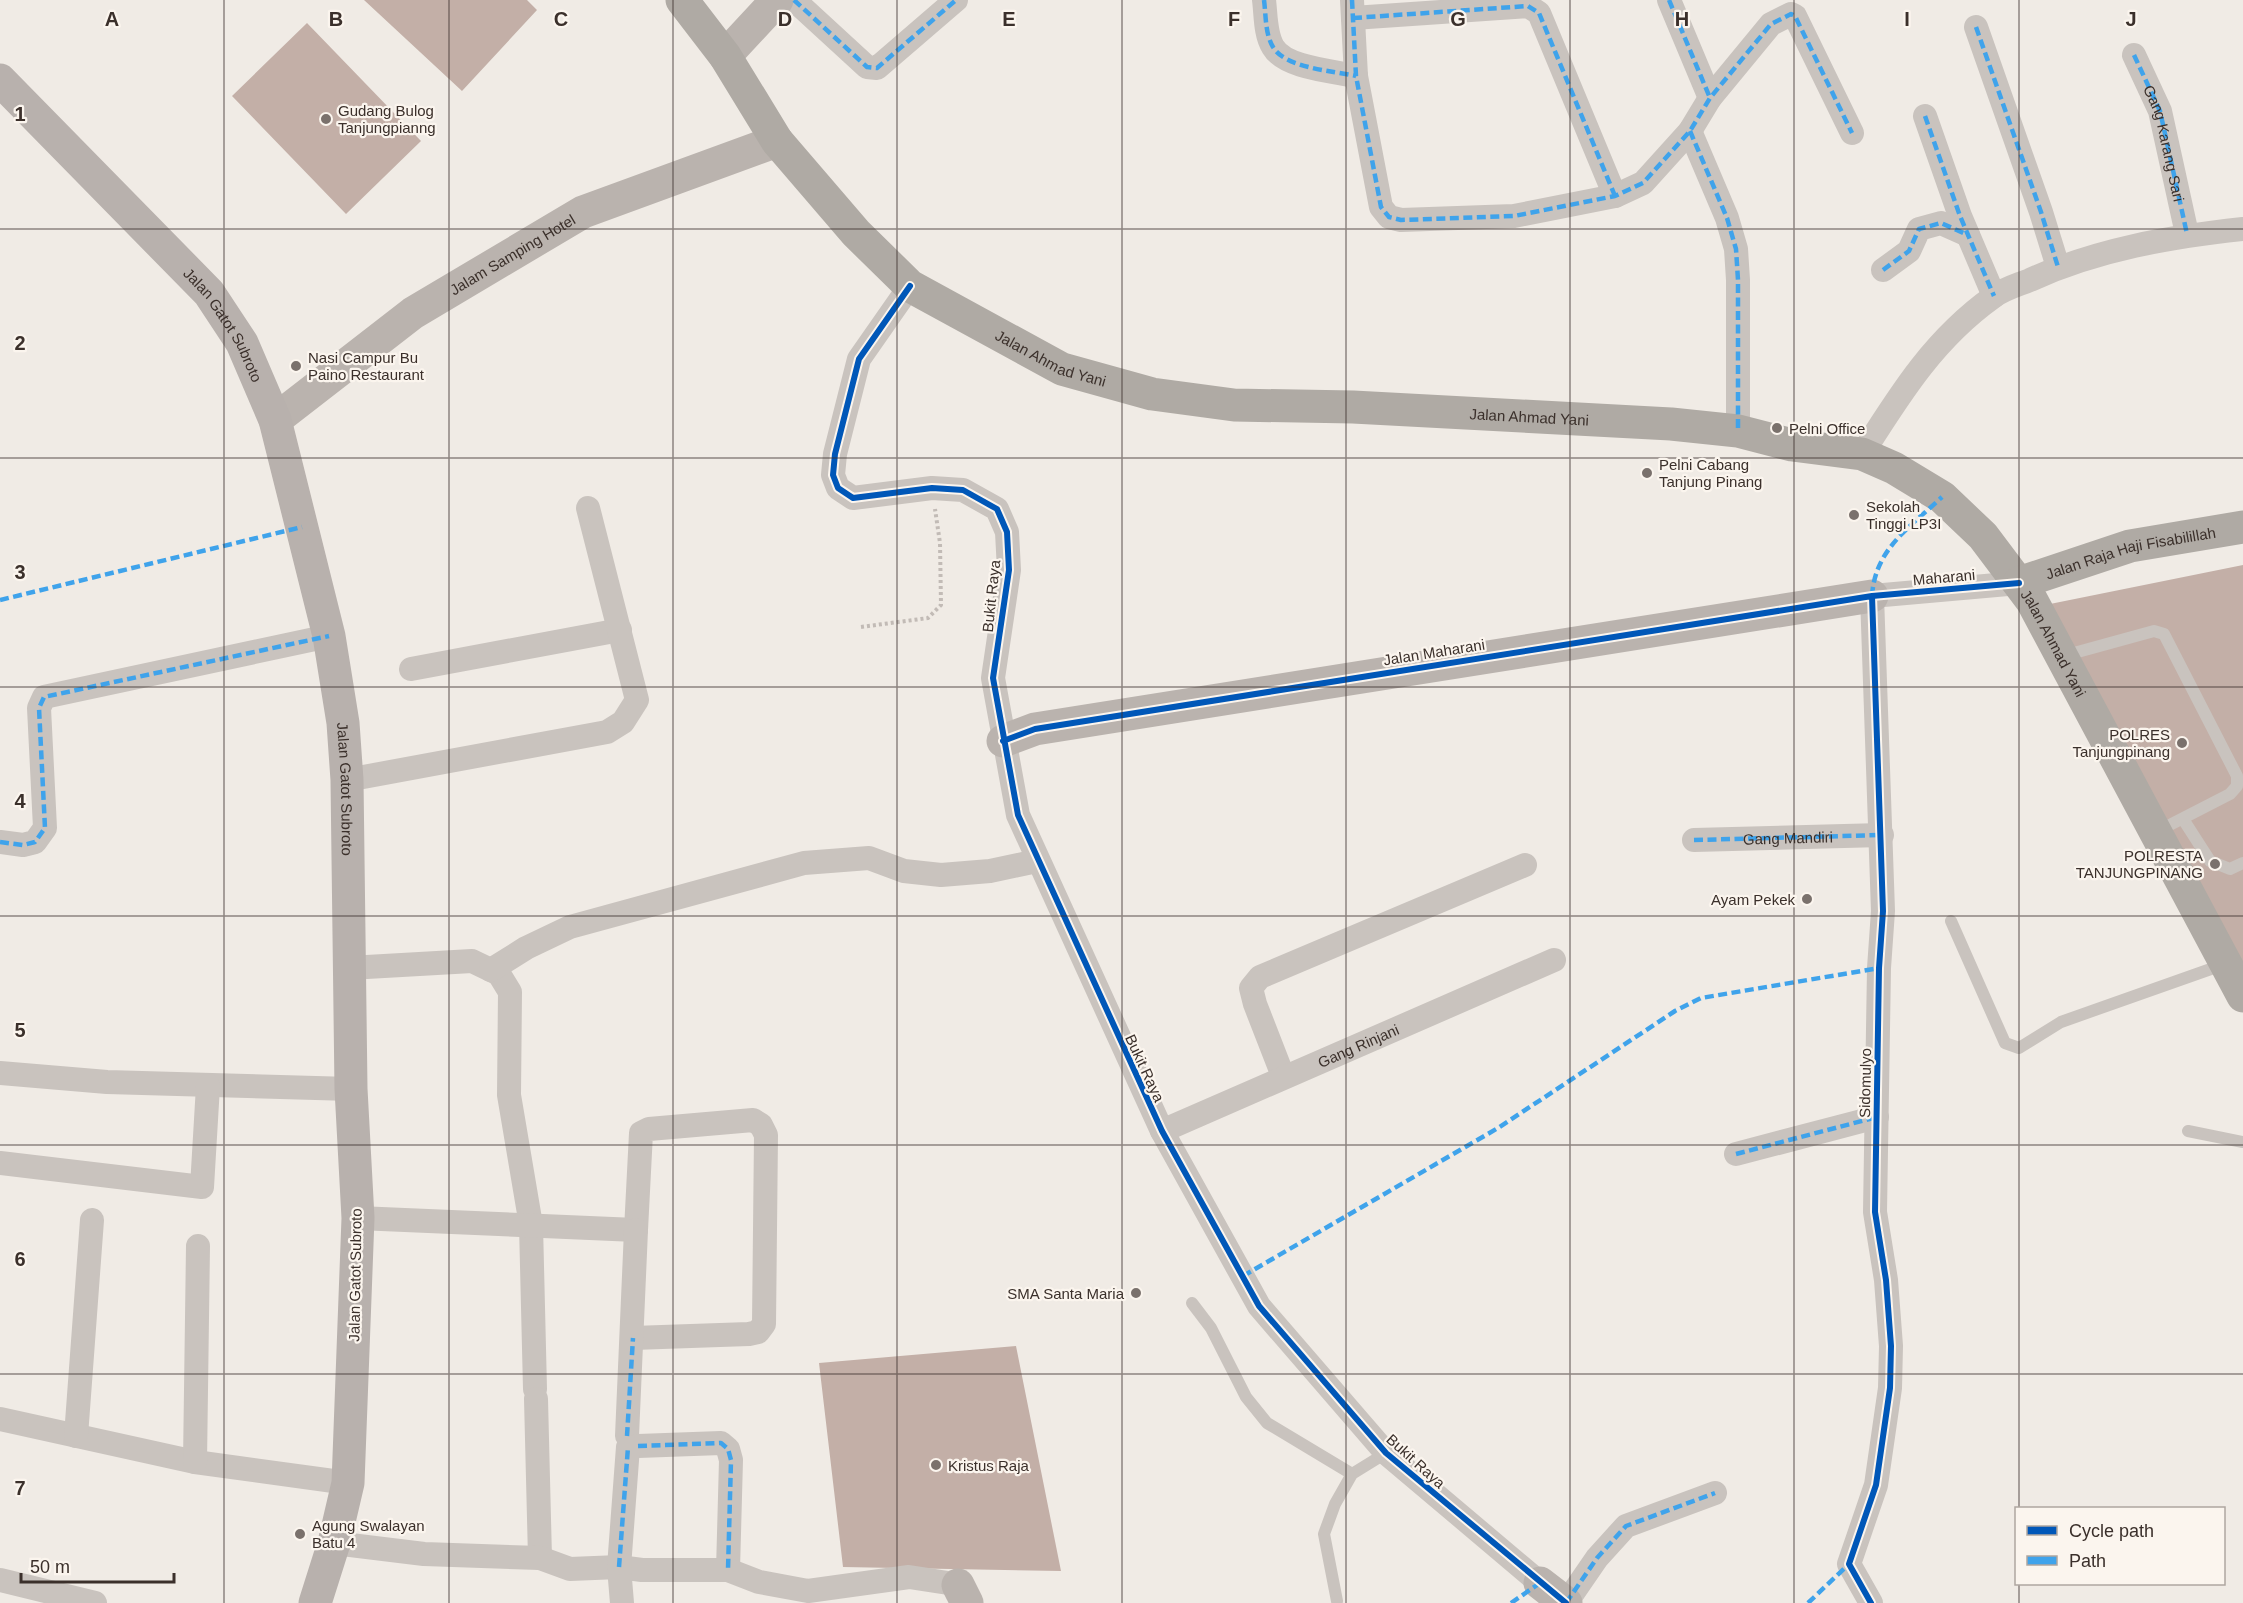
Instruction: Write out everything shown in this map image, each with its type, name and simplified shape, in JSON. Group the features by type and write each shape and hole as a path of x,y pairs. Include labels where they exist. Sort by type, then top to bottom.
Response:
{"highway":[{"name":"Jalan Ahmad Yani","path":"682,0 725,56 777,141 856,233 910,286 1062,369 1152,394 1234,405 1401,409 1671,424 1738,431 1792,445 1862,454 1894,468 1942,497 1983,536 2019,583 2169,826 2226,963 2243,996"},
{"name":"Jalan Raja Haji Fisabilillah","path":"2019,583 2130,546 2243,527"}],"main road":[{"name":"Jalan Gatot Subroto","path":"0,80 209,293 242,343 275,420 329,636 343,723 347,780 351,1089 358,1218 348,1484 334,1543 315,1603"}],"street":[{"path":"725,56 777,0"},
{"path":"794,0 867,67 876,68 956,0"},
{"path":"1264,0 1268,30 1273,46 1286,60 1356,76"},
{"path":"1669,0 1710,98"},
{"path":"1615,196 1539,13 1527,6 1352,9 1356,76 1381,207 1389,217 1401,220 1514,216 1615,196 1643,183 1690,132 1710,98 1771,24 1791,14 1795,16 1852,133"},
{"path":"1976,27 2042,212 2058,267"},
{"name":"Gang Karang Sari","path":"2134,55 2160,111 2187,234"},
{"path":"1925,116 1968,235 1994,296"},
{"path":"1690,132 1727,218 1736,249 1738,431"},
{"name":"Jalam Samping Hotel","path":"275,420 413,313 583,212 777,141"},
{"path":"1883,270 1909,251 1919,229 1941,224 1968,235"},
{"path":"1862,454 1912,375 1937,347 1994,296 2058,267 2106,252 2187,234 2243,229"},
{"name":"Bukit Raya","path":"910,286 859,360 835,454 833,475 838,488 853,498 932,488 963,490 998,509 1007,532 1009,570 993,678 1018,815 1162,1131 1259,1306 1386,1454 1540,1582"},
{"path":"347,780 607,732 623,722 637,700 588,508"},
{"name":"Maharani","path":"1872,596 2019,583"},
{"name":"Jalan Maharani","path":"1003,741 1035,729 1872,596"},
{"name":"Sidomulyo","path":"1871,1603 1849,1564 1876,1485 1890,1388 1891,1346 1886,1280 1875,1212 1882,835 1872,596"},
{"path":"411,669 620,630"},
{"path":"0,842 23,845 35,842 45,828 39,708 44,697 329,636"},
{"name":"Gang Mandiri","path":"1694,840 1882,835"},
{"path":"491,970 526,948 570,927 804,863 869,858 904,871 941,875 990,871 1037,861"},
{"path":"1283,1076 1251,988 1260,977 1525,865"},
{"name":"Gang Rinjani","path":"1162,1131 1283,1076 1554,960"},
{"path":"349,968 472,962 499,974 510,992 508,1095 531,1225 540,1558"},
{"path":"0,1073 107,1082 351,1089"},
{"path":"0,1163 202,1187 208,1086"},
{"path":"1736,1154 1877,1117"},
{"path":"622,1603 619,1567 631,1443 633,1338 636,1230 641,1133 649,1129 753,1120 761,1125 766,1135 764,1324 758,1332 749,1334 633,1338"},
{"path":"358,1218 636,1230"},
{"path":"76,1436 92,1220"},
{"path":"195,1462 198,1246"},
{"path":"0,1419 195,1462 348,1484"},
{"path":"631,1443 721,1443 728,1449 731,1460 728,1570"},
{"path":"1540,1582 1566,1603 1597,1558 1626,1526 1715,1493"},
{"path":"334,1543 424,1554 540,1558 570,1569 619,1567 642,1570 728,1570 759,1582 808,1591 868,1592 909,1577 958,1590"},
{"path":"0,1580 95,1603"}],"lane":[{"path":"2063,656 2154,631 2164,634 2237,776 2237,786 2230,794 2169,826 2210,861 2230,869 2243,863"},
{"path":"1951,921 2005,1044 2019,1048 2061,1022 2226,963"},
{"path":"2188,1131 2243,1142"},
{"path":"1192,1303 1211,1329 1246,1397 1267,1424 1352,1474"},
{"path":"1337,1601 1324,1534 1335,1504 1352,1474 1386,1454"}],"path":[{"path":"861,627 928,618 941,605 940,543 932,488"}],"building":[{"name":"Gudang Bulog Tanjungpianng","path":"364,0 527,0 537,10 462,91"},
{"name":"Gudang Bulog Tanjungpianng","path":"307,23 421,141 346,214 232,96"},
{"name":"POLRESTA TANJUNGPINANG","path":"2243,565 2243,974 2050,604"},
{"name":"Kristus Raja","path":"1016,1346 1061,1571 843,1567 819,1363"}],"marked path":[{"path":"794,0 867,67 877,68 956,0"},
{"path":"1264,0 1268,36 1279,54 1310,68 1356,76"},
{"path":"1352,0 1356,76 1381,207 1389,217 1401,220 1514,216 1615,196 1643,183 1690,131 1710,98 1771,24 1791,14 1795,16 1852,133"},
{"path":"1669,0 1710,98"},
{"path":"1353,18 1528,6 1539,13 1615,196"},
{"path":"1976,27 2058,267"},
{"path":"2134,55 2160,111 2187,234"},
{"path":"1925,116 1960,216 1994,296"},
{"path":"1690,131 1727,218 1736,249 1738,431"},
{"path":"1883,270 1909,251 1919,229 1941,223 1968,235"},
{"path":"1872,596 1880,565 1887,552 1896,540 1942,497"},
{"path":"0,600 302,527"},
{"path":"0,842 23,845 35,842 45,828 39,708 44,697 329,636"},
{"path":"1694,840 1882,835"},
{"path":"1243,1276 1498,1128 1675,1011 1701,998 1879,968"},
{"path":"1736,1154 1877,1117"},
{"path":"627,1436 633,1338"},
{"path":"638,1446 721,1443 728,1449 731,1460 728,1570"},
{"path":"619,1567 628,1447"},
{"path":"1566,1603 1597,1558 1626,1526 1715,1493"},
{"path":"1808,1603 1849,1564"},
{"path":"1511,1603 1540,1583"}],"cycle path":[{"path":"910,286 859,359 835,454 833,475 838,488 853,498 932,488 963,490 997,509 1007,532 1009,570 993,678 1018,815 1162,1131 1259,1306 1386,1453 1566,1603"},
{"path":"1003,741 1035,729 1872,596 2019,583"},
{"path":"1871,1603 1849,1564 1876,1485 1890,1388 1891,1346 1886,1280 1875,1212 1879,968 1883,911 1872,596"}],"place":[{"name":"Gudang Bulog Tanjungpianng","path":"326,119"},
{"name":"Nasi Campur Bu Paino Restaurant","path":"296,366"},
{"name":"Pelni Office","path":"1777,428"},
{"name":"Pelni Cabang Tanjung Pinang","path":"1647,473"},
{"name":"Sekolah Tinggi LP3I","path":"1854,515"},
{"name":"POLRES Tanjungpinang","path":"2182,743"},
{"name":"POLRESTA TANJUNGPINANG","path":"2215,864"},
{"name":"Ayam Pekek","path":"1807,899"},
{"name":"SMA Santa Maria","path":"1136,1293"},
{"name":"Kristus Raja","path":"936,1465"},
{"name":"Agung Swalayan Batu 4","path":"300,1534"}]}
